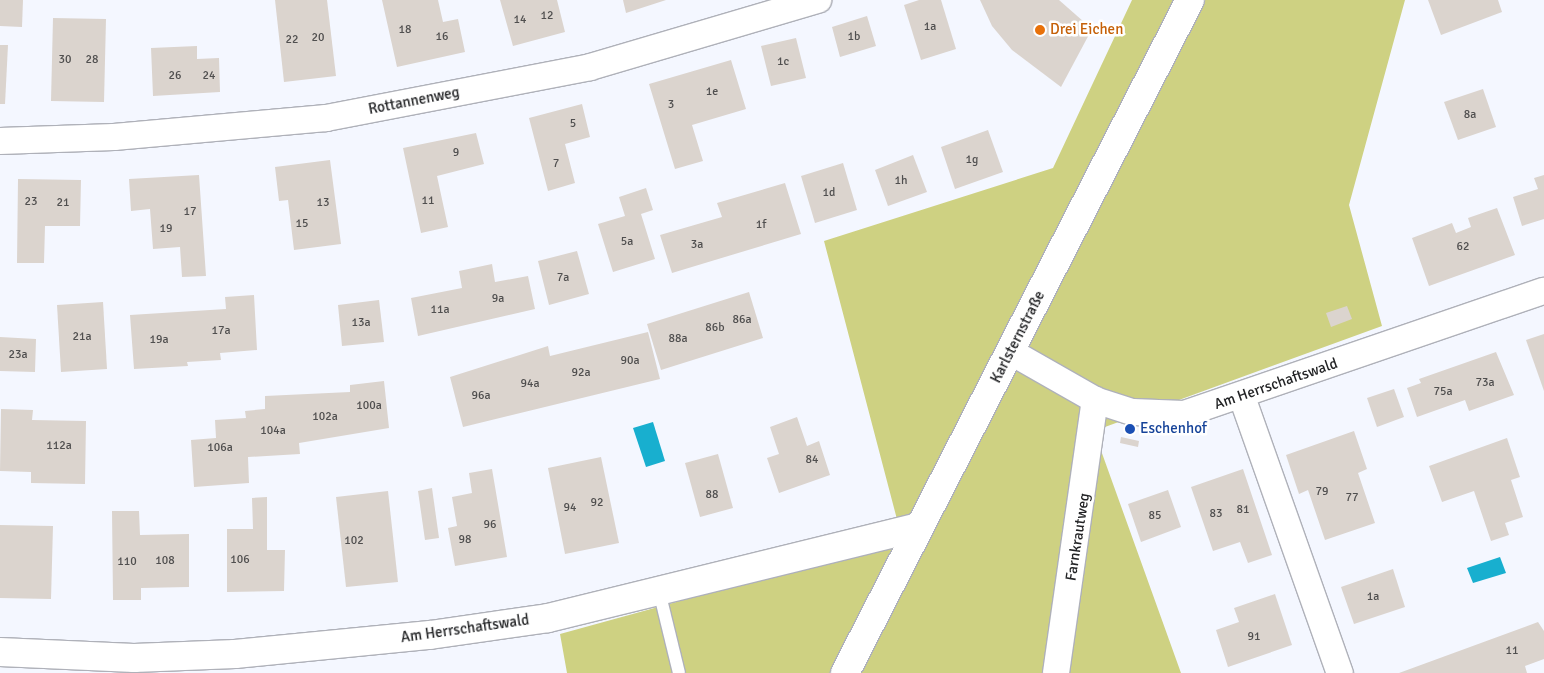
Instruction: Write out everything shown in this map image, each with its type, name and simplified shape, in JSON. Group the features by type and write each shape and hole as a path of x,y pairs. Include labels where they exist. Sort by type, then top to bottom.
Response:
{"street":[{"name":"Rottannenweg","path":"0,141 114,137 326,118 590,67 818,0"},
{"name":"Karlsternstraße","path":"845,673 1190,0"},
{"name":"Am Herrschaftswald","path":"1011,352 1095,400 1133,412 1184,414 1242,397 1544,291"},
{"path":"1242,397 1340,673"},
{"name":"Farnkrautweg","path":"1056,673 1095,400"},
{"name":"Am Herrschaftswald","path":"0,652 134,658 316,649 548,618 919,527"}],"lane":[{"path":"660,591 679,673"}],"green space":[{"path":"1132,0 1405,0 1349,205 1382,326 1094,431 1181,673 567,673 560,634 760,579 899,527 824,241 1053,168"}],"water":[{"path":"653,422 665,461 646,467 633,428"},
{"path":"1500,557 1506,573 1473,583 1467,568"}],"building":[{"path":"0,0 23,0 22,27 0,26"},
{"path":"275,0 327,0 336,76 284,82"},
{"path":"382,0 438,0 443,22 458,19 465,52 397,67"},
{"path":"500,0 557,0 565,32 513,46"},
{"path":"623,0 666,0 626,13"},
{"path":"919,0 941,0 956,49 921,60 904,5"},
{"path":"980,0 1059,0 1092,29 1061,87 1012,50 992,26"},
{"path":"1428,0 1498,0 1502,12 1441,35"},
{"path":"867,16 876,46 840,57 832,27"},
{"path":"53,18 106,19 104,102 51,101"},
{"path":"796,38 806,78 771,86 761,46"},
{"path":"0,45 8,45 5,104 0,104"},
{"path":"197,46 197,59 219,58 220,92 153,96 151,48"},
{"path":"731,60 746,109 692,125 703,161 675,169 649,84"},
{"path":"1483,89 1496,127 1458,140 1444,102"},
{"path":"582,104 590,137 565,144 575,183 548,191 529,118"},
{"path":"988,130 1003,172 955,189 941,147"},
{"path":"476,133 484,164 437,176 448,227 421,233 403,148"},
{"path":"913,155 927,192 888,206 875,170"},
{"path":"330,160 341,244 294,250 288,200 279,201 275,167"},
{"path":"843,163 857,210 815,223 801,176"},
{"path":"199,175 206,276 182,277 180,247 153,249 150,209 131,211 129,179"},
{"path":"1544,175 1544,219 1522,226 1513,197 1538,189 1534,178"},
{"path":"18,179 81,180 80,226 45,226 44,263 17,263"},
{"path":"785,183 801,234 672,273 660,235 722,217 717,203"},
{"path":"646,188 653,210 641,214 655,259 613,272 598,224 625,216 619,197"},
{"path":"1497,208 1515,255 1429,286 1412,238 1452,223 1456,233 1471,227 1468,218"},
{"path":"577,251 589,294 549,305 538,261"},
{"path":"492,264 495,282 528,276 535,309 418,336 411,298 462,288 459,271"},
{"path":"749,292 763,338 661,370 647,324"},
{"path":"254,295 257,350 220,353 221,360 187,362 188,366 134,369 130,315 226,309 225,297"},
{"path":"379,300 384,342 342,346 338,305"},
{"path":"103,302 107,369 61,372 57,305"},
{"path":"1347,306 1352,319 1331,327 1326,313"},
{"path":"648,332 660,379 463,427 450,377 548,346 550,356"},
{"path":"1544,334 1544,391 1526,340"},
{"path":"0,337 36,339 35,372 0,371"},
{"path":"1496,352 1514,395 1469,411 1465,400 1417,417 1407,388 1421,383 1419,379"},
{"path":"384,381 389,428 299,443 300,454 248,457 249,483 194,487 191,440 216,438 215,420 246,418 245,411 265,409 265,396 350,392 350,385"},
{"path":"1394,389 1404,417 1377,427 1367,398"},
{"path":"1,409 33,410 32,420 86,421 85,484 31,483 31,472 0,471"},
{"path":"797,417 807,446 819,441 830,475 779,493 767,458 779,454 770,427"},
{"path":"1354,431 1367,469 1358,473 1375,523 1325,540 1308,490 1299,494 1286,455"},
{"path":"1121,437 1139,441 1138,447 1120,443"},
{"path":"1507,438 1520,477 1511,480 1523,517 1505,523 1509,535 1491,541 1474,491 1442,502 1429,466"},
{"path":"718,454 733,508 700,517 685,463"},
{"path":"601,457 619,543 565,554 548,468"},
{"path":"492,469 507,557 455,566 448,528 457,526 452,497 472,493 469,473"},
{"path":"1243,469 1272,555 1248,563 1240,542 1213,551 1191,487"},
{"path":"432,488 439,538 425,540 418,491"},
{"path":"1168,490 1181,527 1141,542 1128,504"},
{"path":"388,491 398,582 346,587 336,497"},
{"path":"267,497 267,550 285,550 284,591 227,592 227,529 253,529 252,498"},
{"path":"112,511 139,511 140,535 189,534 189,587 141,588 141,600 113,600"},
{"path":"0,525 53,526 51,599 0,598"},
{"path":"1393,569 1405,607 1354,624 1341,587"},
{"path":"1275,594 1292,645 1228,667 1216,630 1239,622 1234,608"},
{"path":"1538,622 1544,631 1544,659 1525,666 1527,673 1399,673"}],"place":[{"name":"Drei Eichen","path":"1040,30"},
{"name":"Eschenhof","path":"1130,429"}]}
